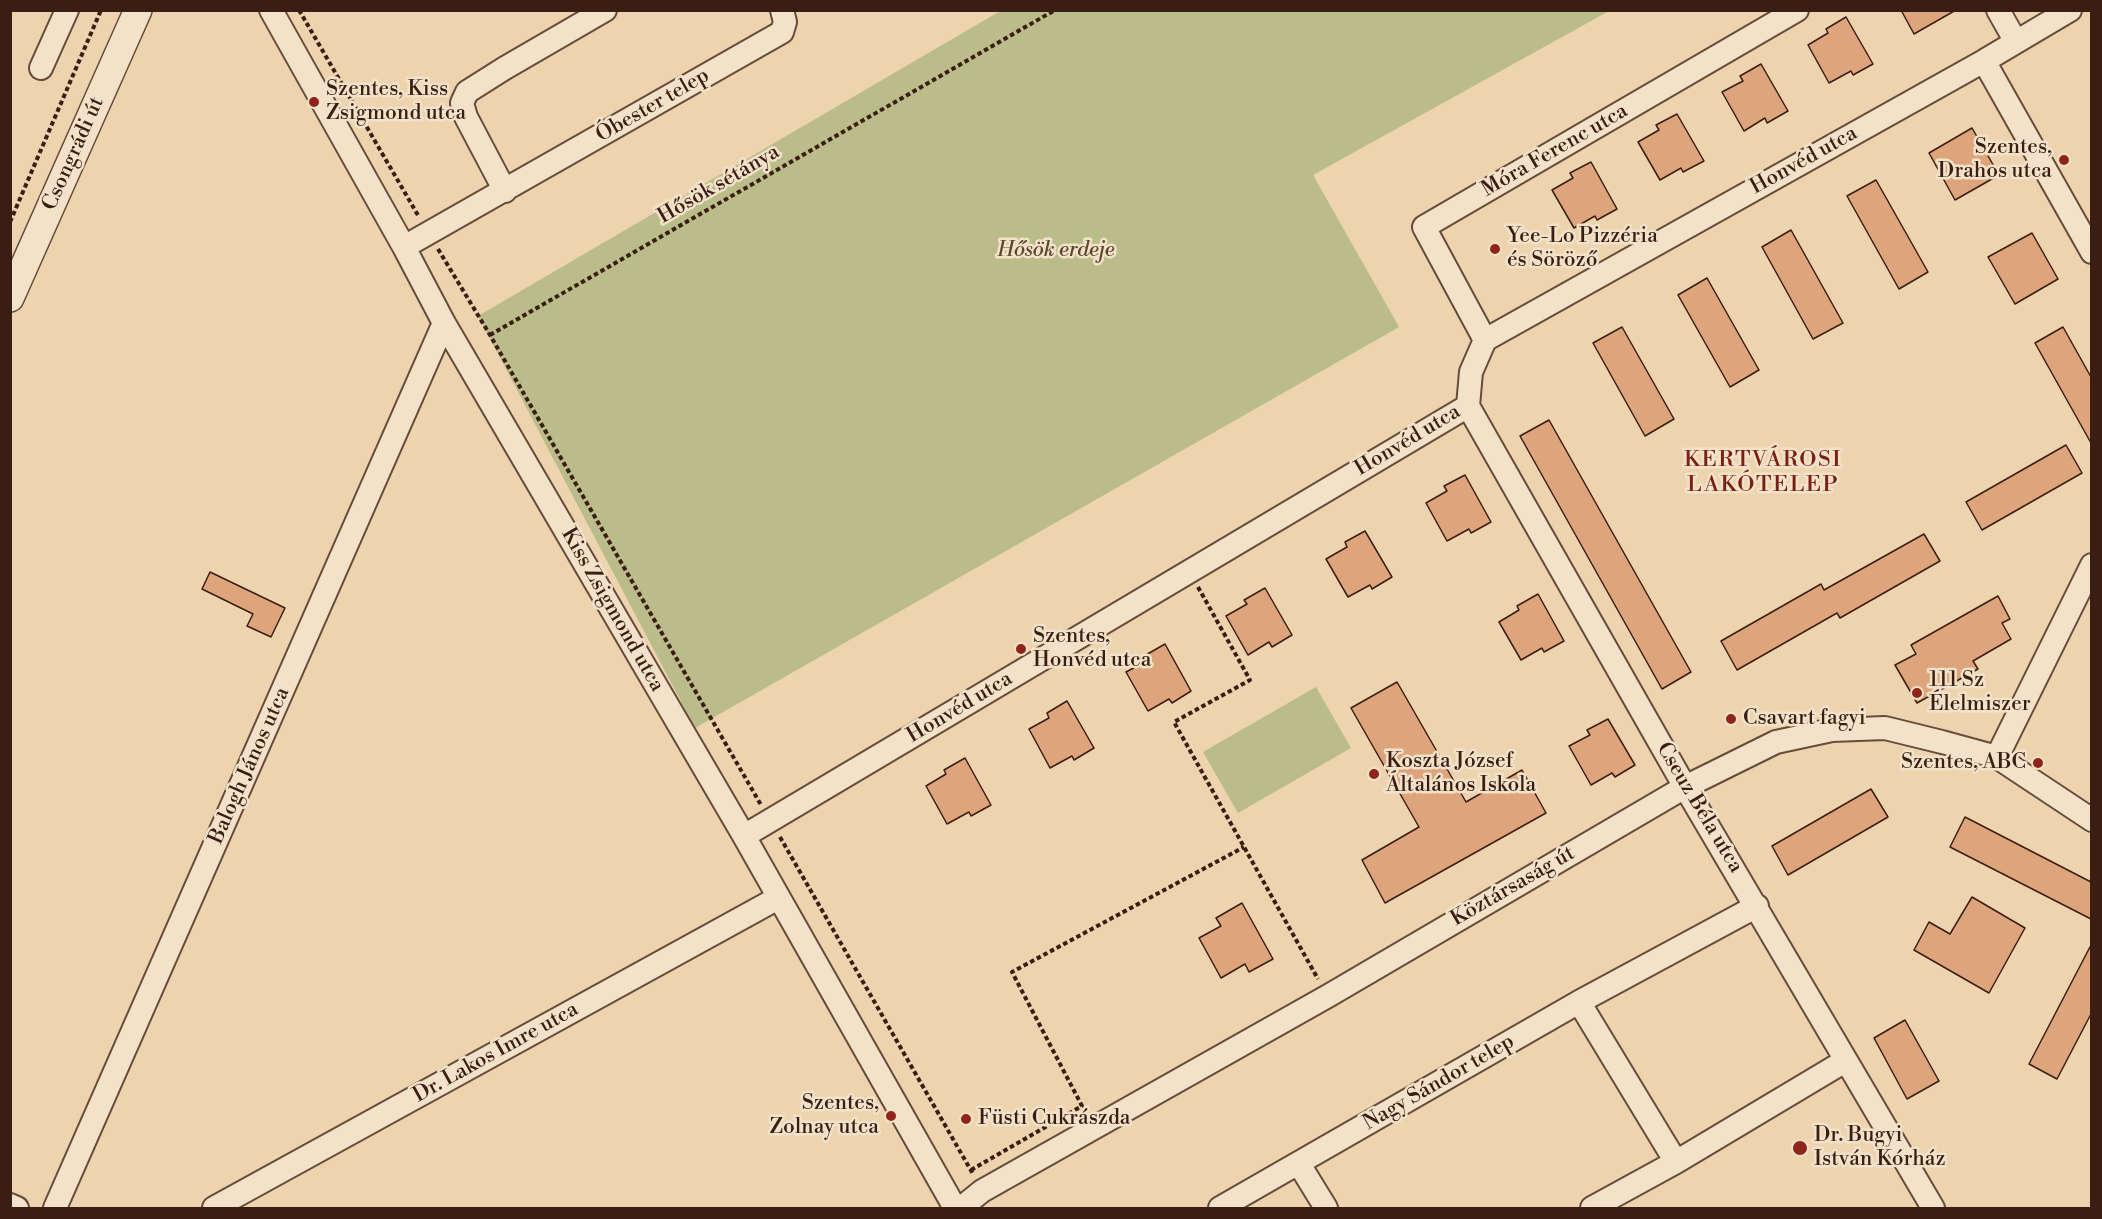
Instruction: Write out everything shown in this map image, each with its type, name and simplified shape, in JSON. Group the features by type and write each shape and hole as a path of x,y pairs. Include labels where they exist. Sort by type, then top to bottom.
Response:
{"street":[{"path":"41,68 67,10"},
{"name":"Csongrádi út","path":"10,298 138,10"},
{"name":"Kiss Zsigmond utca","path":"271,10 404,247 444,324 744,836 955,1209"},
{"path":"505,191 466,117 462,103 467,92 605,10"},
{"name":"Óbester telep","path":"404,247 782,32 785,22 782,10"},
{"name":"Móra Ferenc utca","path":"1485,340 1424,227 1797,10"},
{"path":"1998,10 2016,42"},
{"name":"Honvéd utca","path":"744,836 1467,406 1471,372 1485,340 1984,61 2070,10"},
{"path":"1984,61 2091,252"},
{"name":"Balogh János utca","path":"55,1209 444,324"},
{"name":"Cseuz Béla utca","path":"1467,406 1685,787 1933,1209"},
{"path":"1996,757 2091,565"},
{"name":"Köztársaság út","path":"961,1209 982,1191 1328,996 1685,787 1776,742 1832,730 1885,728 1996,757 2091,820"},
{"name":"Dr. Lakos Imre utca","path":"214,1209 778,898"},
{"name":"Nagy Sándor telep","path":"1220,1209 1579,1002 1757,906"},
{"path":"1579,1002 1676,1162"},
{"path":"1593,1209 1845,1061"},
{"path":"1299,1164 1326,1209"},
{"path":"10,1205 17,1209"}],"path":[{"path":"10,222 101,10"},
{"path":"299,10 490,335 753,790 769,823 781,838 982,1191"},
{"name":"Hősök sétánya","path":"490,335 1055,10"},
{"path":"1189,572 1250,680 1174,722 1328,996"},
{"path":"971,1170 1082,1106 1012,972 1244,847"}],"green space":[{"name":"Hősök erdeje","path":"1002,10 1609,11 1313,175 1399,327 695,728 478,316"},
{"path":"1316,687 1351,748 1238,813 1203,752"}],"building":[{"path":"1901,10 1956,10 1914,34"},
{"path":"1846,17 1873,64 1853,75 1851,71 1829,83 1808,45 1828,33 1826,29"},
{"path":"1761,64 1788,111 1767,123 1765,118 1744,131 1722,92 1743,81 1740,76"},
{"path":"1677,114 1704,161 1683,172 1681,168 1660,180 1638,142 1659,130 1656,125"},
{"path":"1972,128 1999,175 1955,200 1929,153"},
{"path":"1591,162 1617,209 1597,220 1595,216 1574,228 1552,190 1573,178 1570,173"},
{"path":"1876,180 1928,272 1899,289 1847,196"},
{"path":"1791,230 1843,323 1813,339 1762,247"},
{"path":"2032,233 2058,279 2015,304 1988,257"},
{"path":"1707,278 1759,370 1730,387 1678,295"},
{"path":"1622,327 1674,419 1645,436 1593,343"},
{"path":"2063,327 2091,377 2091,443 2035,343"},
{"path":"1549,420 1691,672 1662,689 1520,436"},
{"path":"2066,445 2082,473 1982,530 1966,502"},
{"path":"1465,475 1491,522 1471,533 1469,529 1447,541 1426,503 1447,491 1444,486"},
{"path":"1365,531 1392,577 1372,589 1370,585 1348,597 1326,559 1347,547 1345,542"},
{"path":"1924,534 1940,561 1840,618 1837,613 1737,670 1721,641 1821,584 1824,590"},
{"path":"210,572 285,608 271,637 247,626 253,614 202,589"},
{"path":"1265,588 1292,635 1272,647 1269,642 1248,655 1226,616 1247,604 1244,600"},
{"path":"1538,594 1564,641 1544,652 1542,648 1521,660 1499,622 1519,610 1517,606"},
{"path":"1998,596 2010,619 2002,623 2011,639 1973,661 1978,669 1917,703 1895,665 1916,654 1911,645"},
{"path":"1165,644 1191,691 1172,703 1169,699 1148,711 1126,672 1147,661 1144,656"},
{"path":"1397,682 1466,802 1522,770 1546,813 1385,903 1362,860 1419,827 1351,708"},
{"path":"1067,701 1094,748 1074,760 1072,756 1050,768 1029,729 1049,718 1047,713"},
{"path":"1608,719 1635,765 1615,777 1612,773 1591,785 1569,746 1590,735 1587,730"},
{"path":"965,758 991,805 971,816 969,812 947,824 926,786 946,774 944,770"},
{"path":"1871,789 1888,817 1788,875 1772,846"},
{"path":"1965,817 2091,882 2091,919 1950,847"},
{"path":"1972,897 2025,928 1989,993 1914,950 1929,922 1950,934"},
{"path":"1242,903 1273,959 1249,972 1245,964 1221,978 1199,938 1221,926 1216,918"},
{"path":"2091,945 2091,1014 2057,1079 2029,1064"},
{"path":"1905,1020 1939,1081 1907,1099 1874,1038"}],"place":[{"name":"Szentes, Kiss Zsigmond utca","path":"314,102"},
{"name":"Szentes, Drahos utca","path":"2064,160"},
{"name":"Yee-Lo Pizzéria és Söröző","path":"1495,249"},
{"name":"Szentes, Honvéd utca","path":"1021,649"},
{"name":"111 Sz Élelmiszer","path":"1917,693"},
{"name":"Csavart fagyi","path":"1731,719"},
{"name":"Szentes, ABC","path":"2038,763"},
{"name":"Koszta József Általános Iskola","path":"1374,774"},
{"name":"Szentes, Zolnay utca","path":"891,1116"},
{"name":"Füsti Cukrászda","path":"966,1119"},
{"name":"Dr. Bugyi István Kórház","path":"1800,1148"}],"district":[{"name":"KERTVÁROSI LAKÓTELEP","path":"1763,474"}]}
